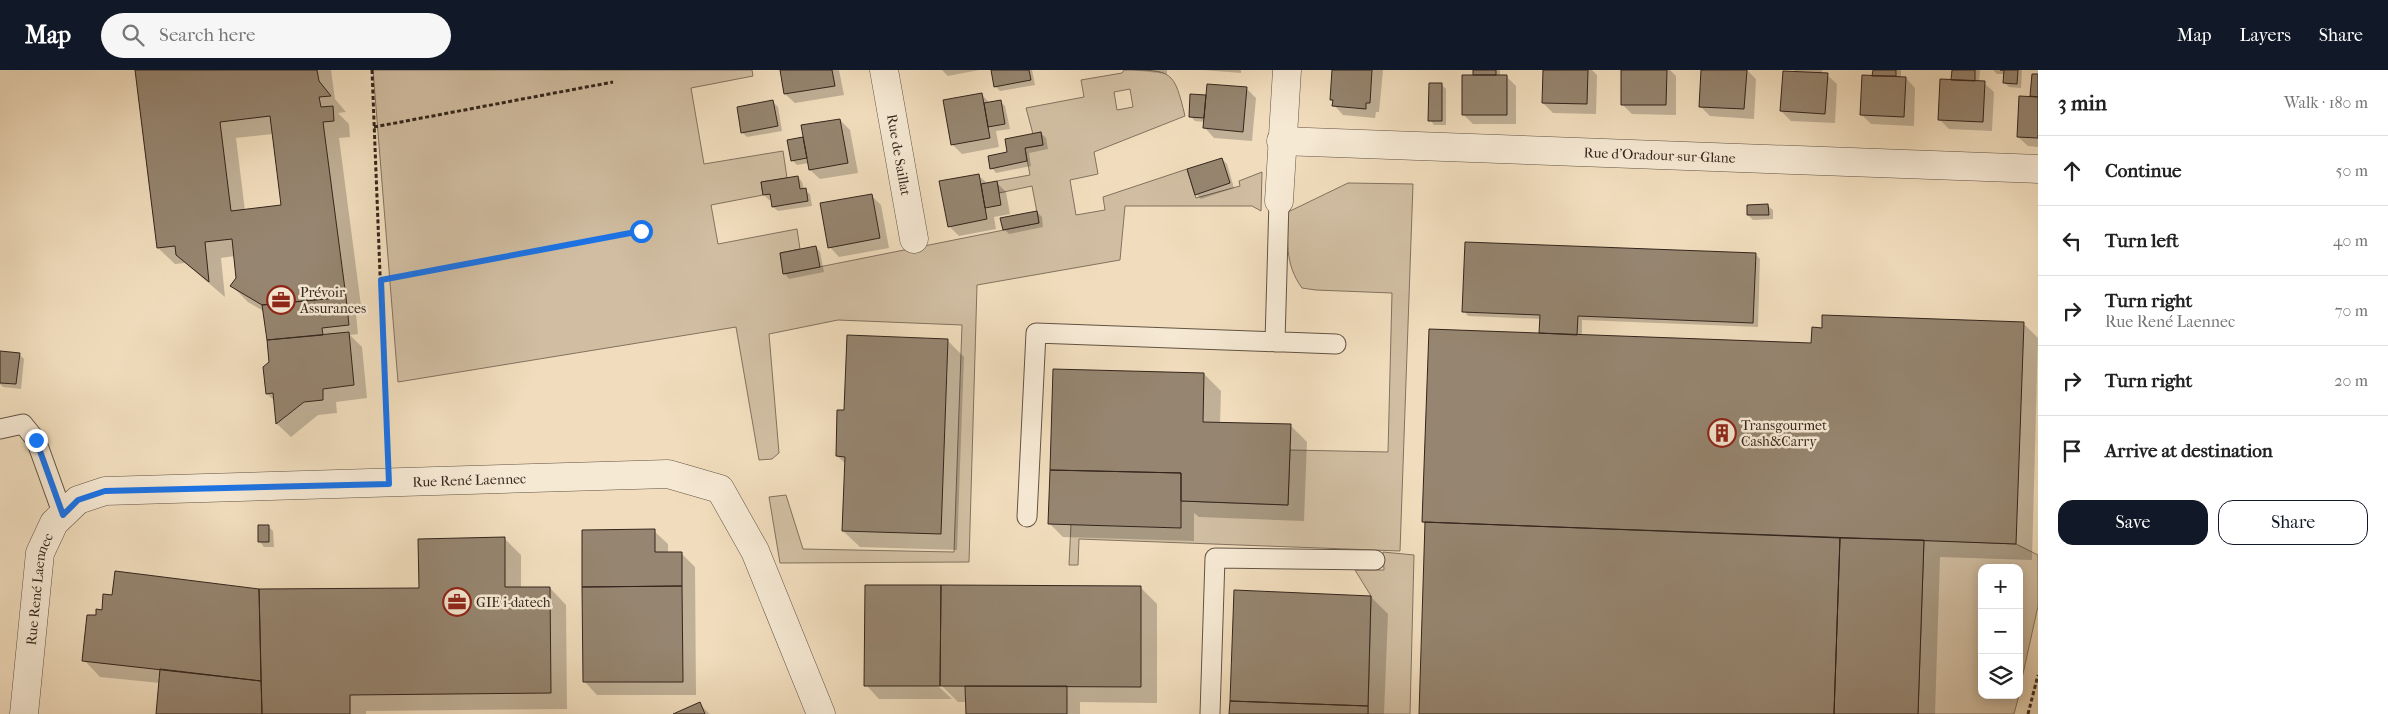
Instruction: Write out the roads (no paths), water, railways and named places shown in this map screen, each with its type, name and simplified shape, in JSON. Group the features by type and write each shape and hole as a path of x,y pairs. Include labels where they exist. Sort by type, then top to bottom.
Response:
{"street":[{"name":"Rue de Saillat","path":"884,70 914,239"},
{"path":"1279,201 1281,141 1287,70"},
{"name":"Rue d'Oradour-sur-Glane","path":"1281,141 2038,168"},
{"name":"Rue René Laennec","path":"24,714 40,553 54,524 78,500 105,491 389,484 668,474 720,489 755,551 821,714"}],"lane":[{"path":"1275,342 1279,201"},
{"path":"1026,516 1036,333 1336,344"},
{"path":"0,429 23,424 36,440 63,515"},
{"path":"1210,714 1215,558 1375,560"}],"place":[{"name":"Prévoir Assurances","path":"281,300"},
{"name":"Transgourmet Cash&Carry","path":"1722,433"},
{"name":"GIE i-datech","path":"457,602"}]}
